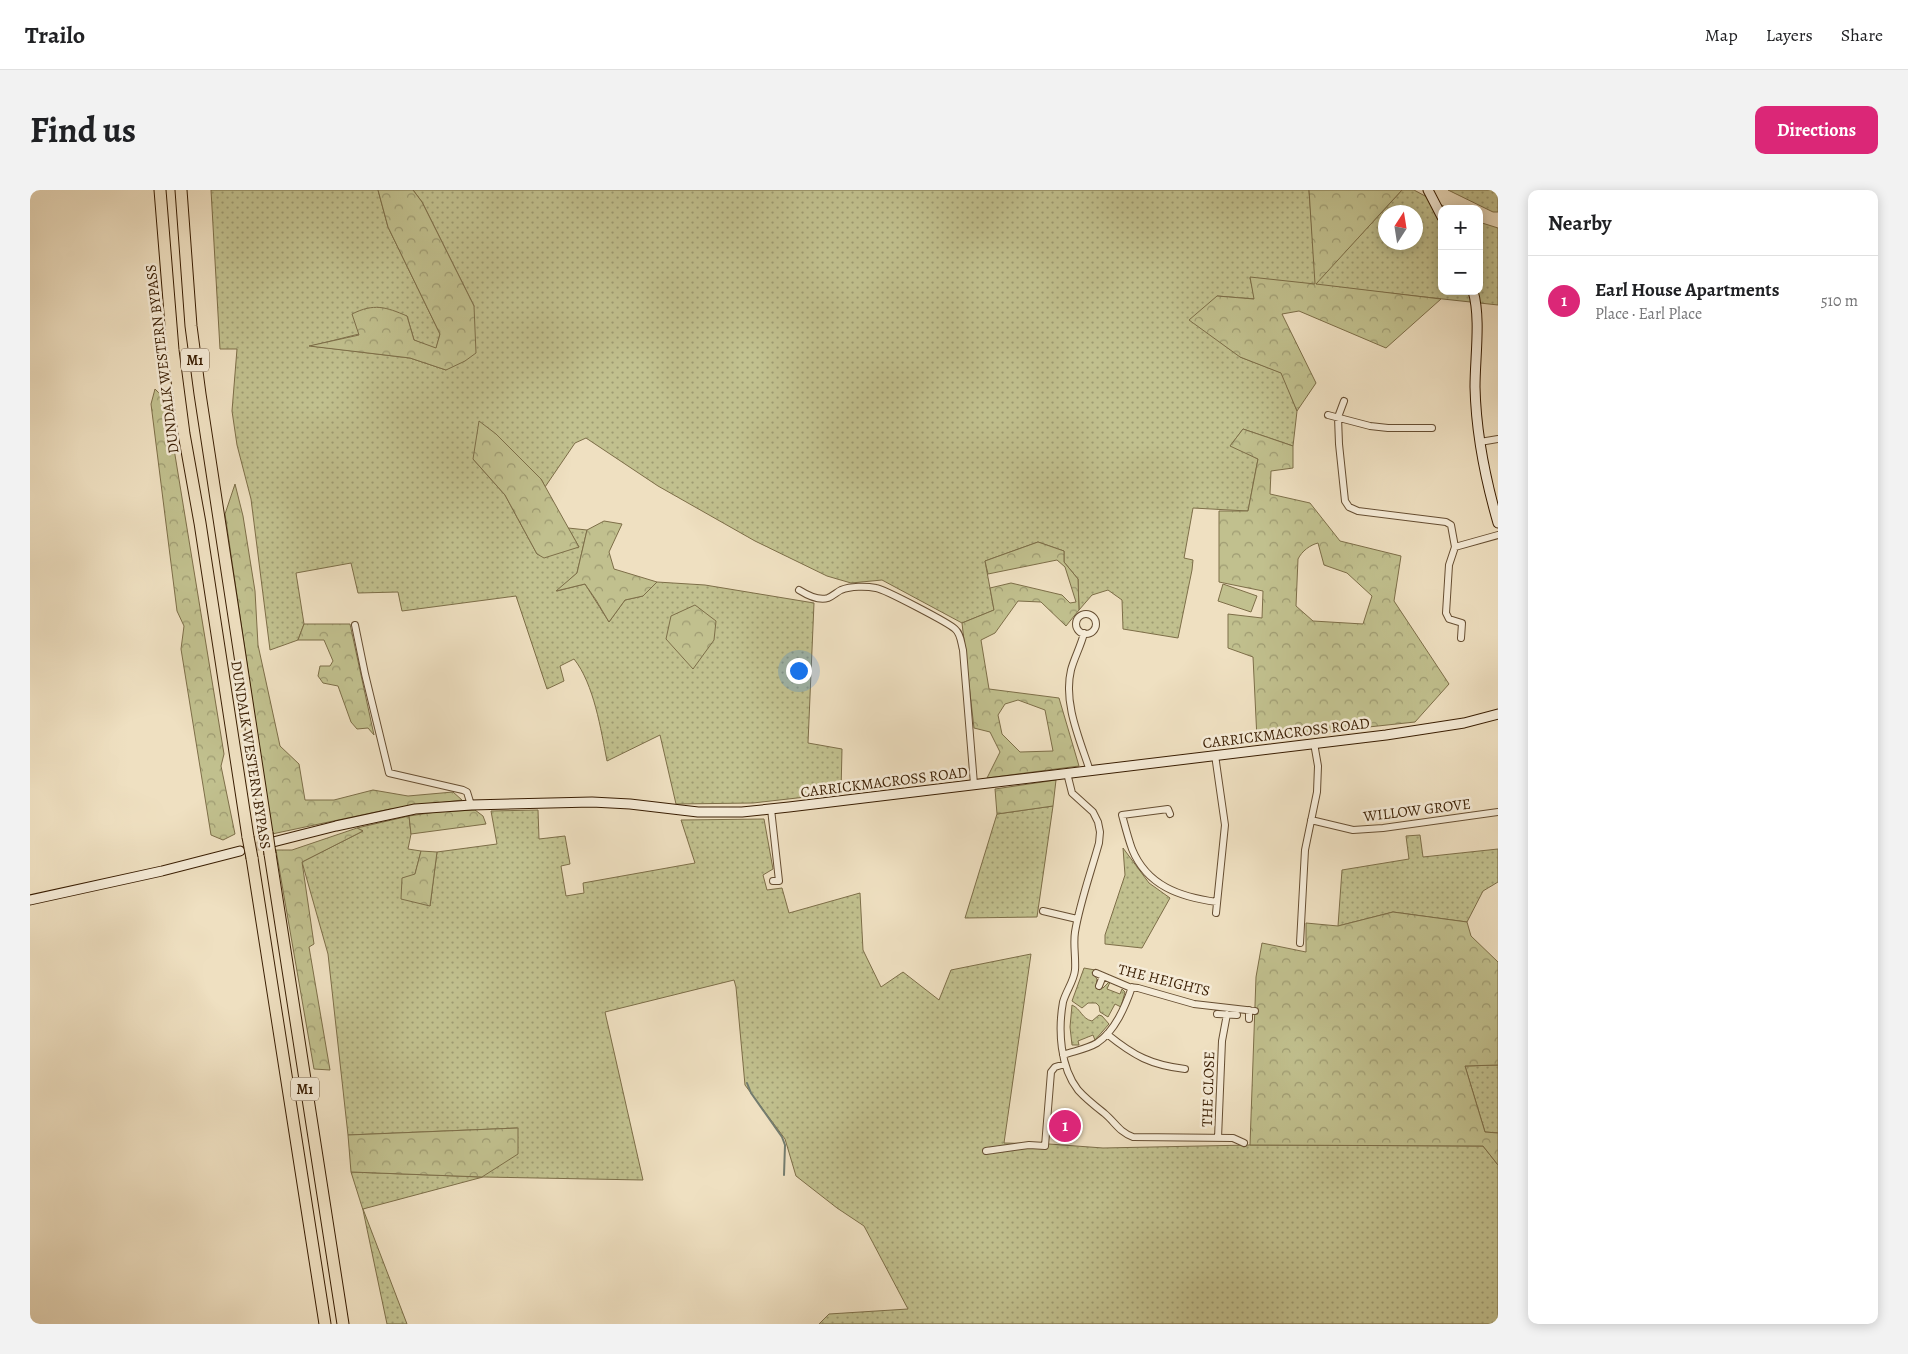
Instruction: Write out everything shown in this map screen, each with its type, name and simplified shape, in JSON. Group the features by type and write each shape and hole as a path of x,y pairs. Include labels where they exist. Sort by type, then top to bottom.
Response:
{"highway":[{"name":"DUNDALK WESTERN BYPASS","path":"160,190 173,350 184,434 200,523 325,1324"},
{"name":"DUNDALK WESTERN BYPASS","path":"181,190 191,326 200,394 270,837 270,854 342,1324"}],"main road":[{"path":"1428,190 1438,209"},
{"path":"1474,295 1477,310 1475,389 1480,442 1485,474 1498,522"},
{"name":"CARRICKMACROSS ROAD","path":"270,837 415,810 471,806 583,802 630,804 698,812 742,812 1427,729 1464,723 1498,714"},
{"path":"30,900 154,873 240,851"}],"street":[{"path":"1344,402 1338,417 1345,501 1349,507 1358,511 1446,522 1451,525 1455,547 1449,565 1446,613 1450,619 1462,623 1461,638"},
{"path":"1328,415 1388,428 1432,428"},
{"path":"1480,442 1498,439"},
{"path":"1455,547 1498,535"},
{"path":"799,590 808,596 822,599 828,598 841,590 877,588 942,620 955,629 960,637 963,650 974,784"},
{"path":"355,625 364,674 389,773 463,790 467,792 471,806"},
{"path":"1084,633 1071,672 1070,693 1072,712 1090,770"},
{"path":"1300,943 1305,850 1318,792 1318,766 1314,743"},
{"path":"1215,755 1225,825 1216,913"},
{"path":"1067,773 1072,793 1093,812 1100,832 1099,843 1078,919 1074,948 1075,971 1066,990 1062,1012 1061,1034 1066,1064 1078,1090 1127,1135 1133,1137 1218,1138"},
{"path":"771,809 779,880 773,881"},
{"path":"1170,814 1168,809 1122,815 1132,850 1154,880 1164,887 1193,899 1216,902"},
{"name":"WILLOW GROVE","path":"1311,820 1353,830 1384,828 1498,812"},
{"path":"1043,911 1078,919"},
{"name":"THE HEIGHTS","path":"1096,973 1132,987 1194,1004 1252,1010 1249,1019"},
{"name":"THE HEIGHTS","path":"1099,986 1103,976"},
{"path":"1063,1054 1096,1044 1107,1034 1124,1008 1132,987"},
{"path":"1217,1014 1237,1015"},
{"name":"THE CLOSE","path":"1227,1014 1222,1040 1218,1138 1233,1138 1244,1143"},
{"path":"1107,1034 1151,1062 1185,1069"},
{"path":"986,1150 1029,1145 1045,1146 1051,1072 1056,1067 1066,1064"}],"green space":[{"path":"211,190 378,190 388,227 440,334 436,349 414,340 407,316 359,334 311,346 410,358 446,370 474,306 422,202 413,190 1309,190 1316,283 1378,216 1378,250 1423,250 1423,205 1388,205 1402,190 1414,190 1442,205 1438,205 1438,295 1483,295 1483,223 1498,228 1498,305 1250,278 1255,299 1217,296 1240,357 1282,373 1297,411 1293,446 1243,429 1231,445 1258,459 1248,511 1193,508 1184,558 1193,560 1192,570 1178,638 1123,629 1122,600 1108,590 1092,595 1079,610 1078,579 1064,562 1064,551 1038,542 985,561 994,610 962,623 882,580 851,583 827,576 755,541 658,486 586,438 575,443 545,487 541,479 473,459 505,495 537,554 579,547 568,528 587,530 577,573 557,591 585,584 609,622 625,600 643,596 657,582 705,585 814,603 808,743 842,749 841,793 753,803 676,804 660,735 607,761 596,708 581,669 574,659 560,666 564,681 547,689 516,596 402,611 398,592 358,593 351,563 296,573 304,624 298,640 270,650 251,499 237,445 232,411 237,349 220,349"},
{"path":"378,190 413,190 422,202 474,306 476,353 465,361 446,370 410,358 309,346 359,335 352,314 374,307 393,310 407,316 414,340 436,348 440,334 388,227"},
{"path":"1309,190 1402,190 1388,205 1378,205 1378,216 1316,284 1441,299 1386,348 1299,311 1282,314 1316,383 1297,411 1281,373 1240,357 1189,320 1217,296 1254,299 1250,277 1315,284"},
{"path":"1448,190 1498,190 1498,212 1493,212 1483,207 1483,205 1479,205"},
{"path":"155,389 166,400 224,754 221,766 235,834 223,840 211,835 181,649 184,626 177,611 151,404"},
{"path":"479,421 496,434 541,479 579,547 544,558 537,554 505,495 473,459"},
{"path":"1243,429 1293,446 1293,468 1271,471 1270,494 1310,503 1340,541 1401,556 1394,601 1449,684 1415,722 1257,739 1253,657 1228,648 1228,614 1262,618 1263,591 1219,582 1219,511 1248,511 1258,459 1230,446","holes":["1318,543 1324,565 1347,573 1372,596 1363,624 1313,621 1296,606 1298,559 1300,556 1306,549"]},
{"path":"235,484 243,516 255,591 258,645 280,746 299,764 305,800 334,800 373,790 408,796 453,792 462,800 390,809 272,834 225,514"},
{"path":"604,521 622,524 609,552 614,569 657,582 643,596 625,600 609,622 585,584 556,591 577,573 587,530"},
{"path":"1038,542 1064,551 1064,562 1078,579 1079,610 1066,626 1041,602 1018,601 995,633 981,640 989,689 1059,698 1079,766 987,778 1000,752 990,732 974,728 962,623 994,610 990,588 1011,583 1062,595 1070,603 1076,602 1065,567 1057,560 988,574 985,561","holes":["1018,700 1045,710 1053,751 1020,752 1002,734 998,715 1005,704"]},
{"path":"1223,584 1257,596 1251,612 1218,601"},
{"path":"695,605 716,621 714,640 693,669 666,639 671,616"},
{"path":"304,624 350,624 374,735 368,728 357,729 351,722 338,686 323,683 318,676 320,666 330,666 333,661 324,640 298,640"},
{"path":"1056,780 1053,806 997,814 995,789"},
{"path":"1053,806 1037,917 965,918 997,814"},
{"path":"475,810 483,816 486,824 411,834 409,816 436,812"},
{"path":"538,810 539,839 565,836 570,864 561,866 566,896 584,893 583,883 695,863 681,820 764,819 773,869 763,875 767,890 782,888 789,913 860,893 863,950 881,987 903,972 939,1000 951,970 1031,954 1004,1143 1103,1148 1250,1145 1483,1146 1498,1165 1498,1324 819,1324 829,1314 908,1309 864,1226 796,1176 785,1139 745,1085 734,980 605,1012 643,1180 483,1177 363,1209 407,1324 387,1324 363,1210 351,1172 482,1177 517,1128 348,1135 328,954 302,862 363,831 357,828 409,816 411,834 408,849 421,851 415,874 430,906 437,852 497,844 491,811"},
{"path":"357,828 363,831 302,862 314,944 309,947 330,1070 314,1069 276,850 292,850"},
{"path":"1420,835 1423,857 1498,849 1498,882 1483,891 1467,922 1393,912 1338,926 1342,870 1409,859 1406,836"},
{"path":"1123,848 1149,883 1170,898 1142,948 1105,944 1105,935 1125,875"},
{"path":"421,851 437,852 430,906 401,899 402,878 415,874"},
{"path":"1393,912 1467,922 1471,936 1498,962 1498,1065 1465,1066 1485,1132 1498,1133 1498,1165 1483,1146 1250,1145 1256,977 1262,943 1306,952 1306,923 1338,926"},
{"path":"1084,968 1095,970 1096,986 1103,988 1110,982 1107,989 1120,994 1122,989 1125,992 1121,1007 1115,1004 1108,1017 1100,1012 1099,1006 1096,1003 1088,1003 1082,1008 1072,1001"},
{"path":"1072,1005 1089,1020 1092,1021 1099,1015 1109,1024 1095,1040 1093,1035 1078,1041 1079,1045 1072,1045 1070,1027"},
{"path":"1498,1065 1498,1133 1485,1132 1465,1066"},
{"path":"518,1128 518,1154 482,1177 351,1172 348,1135"}],"waterway":[{"path":"747,1083 751,1093 782,1137 785,1145 784,1175"}],"tunnel":[{"path":"240,851 273,842"}],"place":[{"name":"Earl House Apartments","path":"1065,1126"}]}
